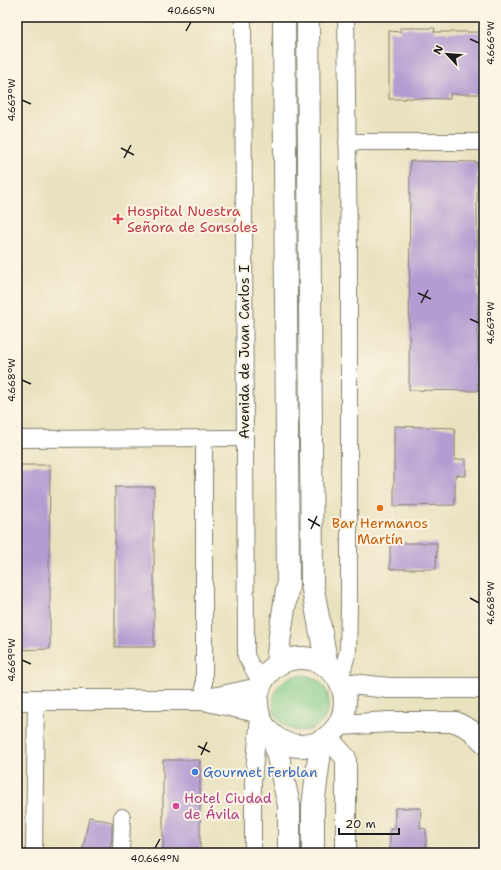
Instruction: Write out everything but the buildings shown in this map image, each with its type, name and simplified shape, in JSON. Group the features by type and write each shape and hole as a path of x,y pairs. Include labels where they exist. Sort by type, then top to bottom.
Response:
{"highway":[{"path":"284,17 288,584 276,665 260,686 258,714 274,739 289,806 289,853"},
{"path":"308,17 312,584 336,676 346,704 330,735 313,806 313,853"},
{"path":"276,665 293,658 311,658 336,676"},
{"path":"274,739 297,748 330,735"}],"street":[{"name":"Avenida de Juan Carlos I","path":"243,17 246,656 260,686"},
{"path":"346,17 349,255 349,606 348,650 336,676 389,688 484,688"},
{"path":"347,142 484,142"},
{"path":"204,438 204,700"},
{"path":"17,439 245,438"},
{"path":"34,853 27,700 204,700 260,686"},
{"path":"204,700 258,714 253,782 253,853"},
{"path":"346,853 346,758 330,735 390,722 456,722 471,730 484,743"},
{"path":"121,853 122,817"}],"green space":[{"path":"301,675 312,677 321,683 327,692 329,703 327,714 321,723 312,729 301,731 290,729 281,723 275,714 273,703 275,692 281,683 290,677"}],"place":[{"name":"Hospital Nuestra Señora de Sonsoles","path":"118,219"},
{"name":"Bar Hermanos Martín","path":"380,508"},
{"name":"Gourmet Ferblan","path":"195,772"},
{"name":"Hotel Ciudad de Ávila","path":"176,806"}]}
